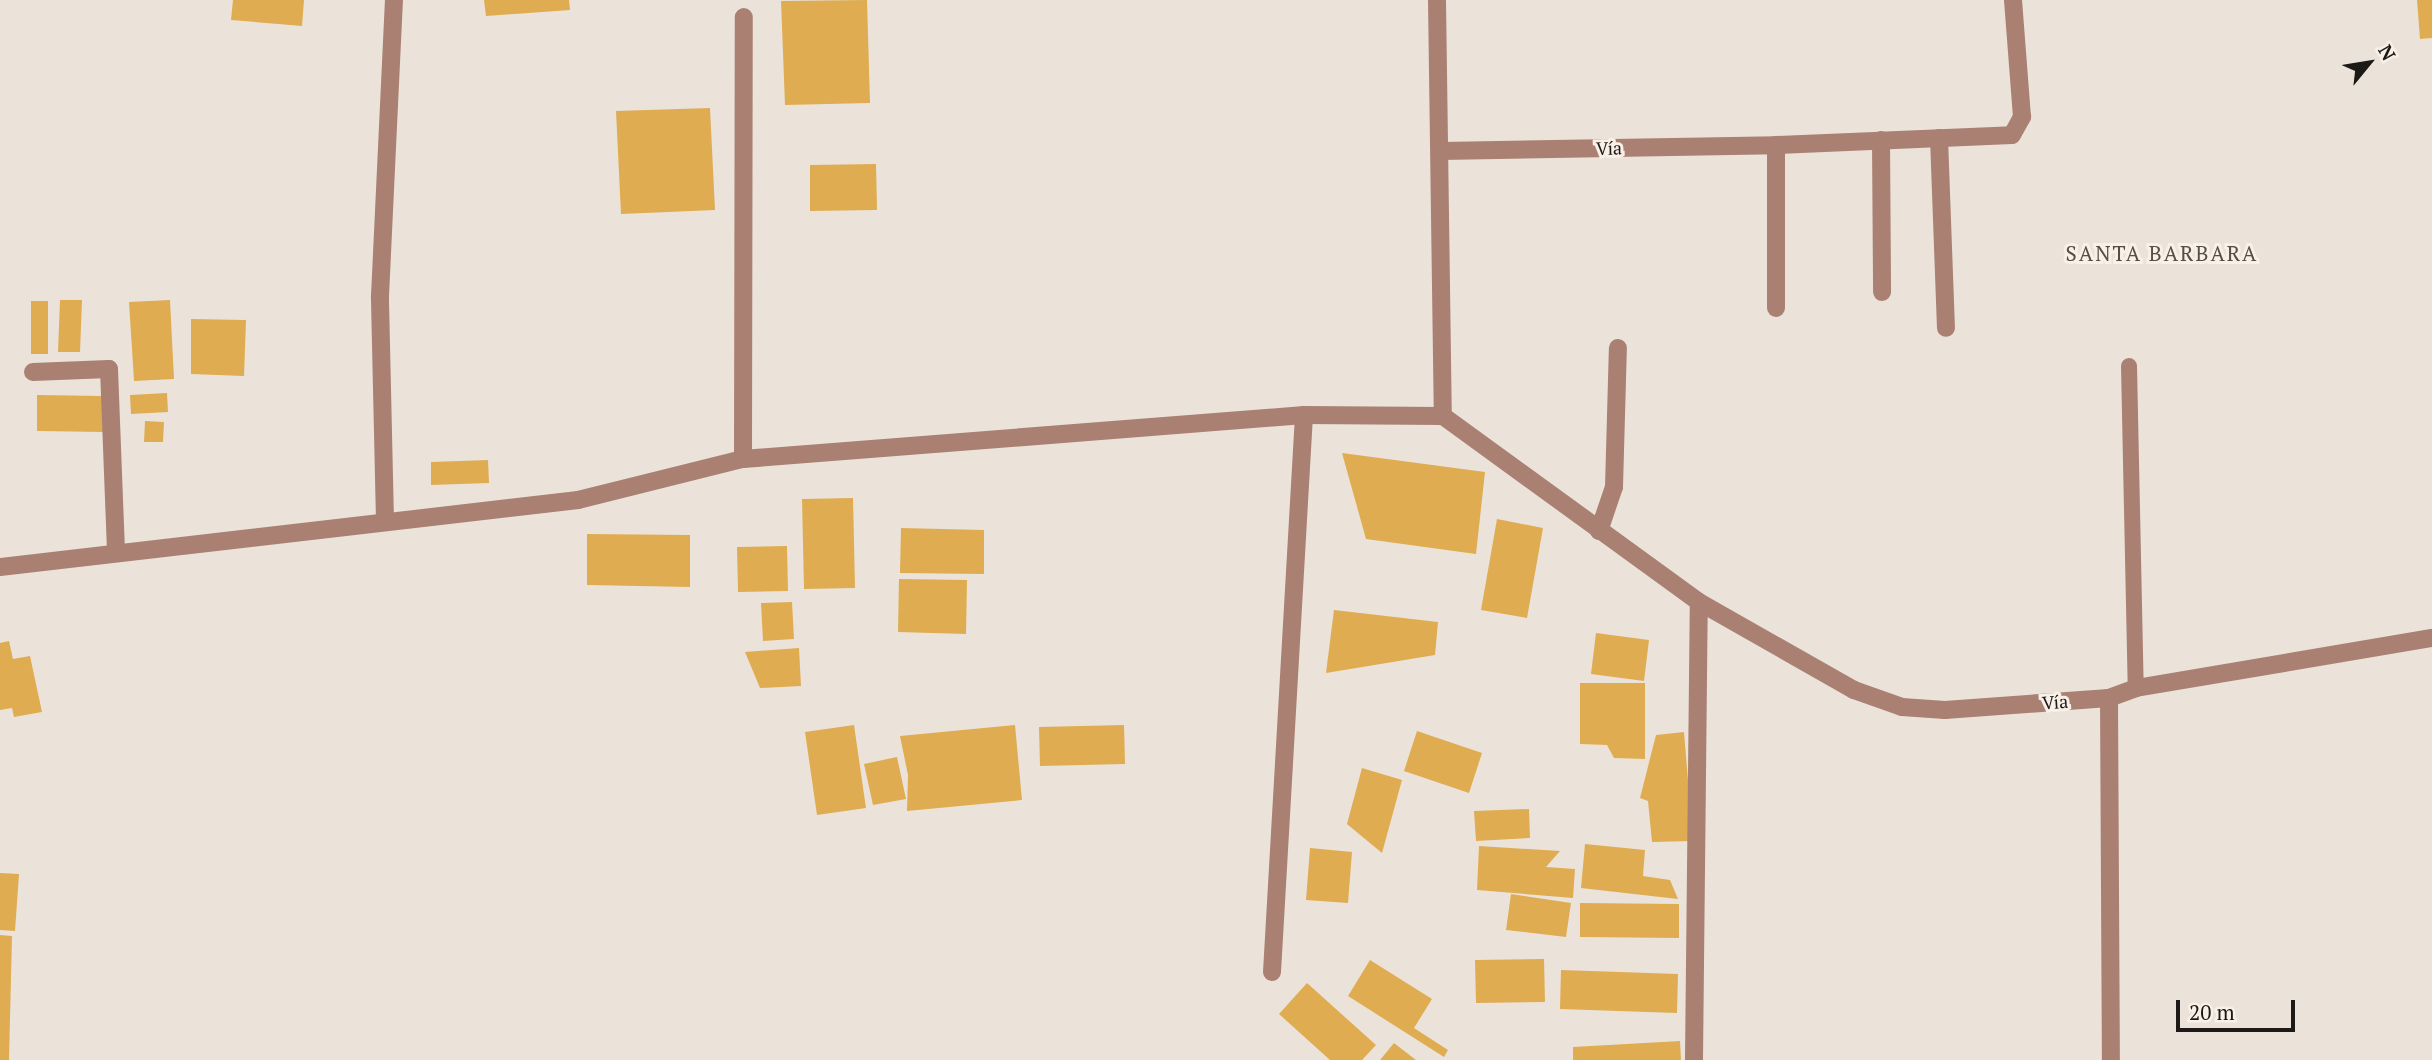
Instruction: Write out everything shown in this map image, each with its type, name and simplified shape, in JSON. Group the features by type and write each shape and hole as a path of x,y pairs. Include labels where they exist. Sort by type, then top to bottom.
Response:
{"street":[{"path":"385,521 380,296 394,0"},
{"path":"0,567 578,500 743,459 1304,415 1443,416 1437,0"},
{"name":"Vía","path":"1441,151 1776,145 2012,135 2019,128 2013,0"},
{"path":"743,459 744,18"},
{"path":"1939,138 1946,328"},
{"path":"1881,141 1882,292"},
{"path":"1776,145 1776,308"},
{"path":"1599,531 1614,487 1618,348"},
{"path":"33,372 109,369 116,552"},
{"path":"1272,972 1304,415"},
{"name":"Vía","path":"1443,416 1699,602 1854,690 1902,707 1945,710 2109,698 2136,688 2432,638"},
{"path":"1694,1060 1699,602"},
{"path":"2109,698 2111,1060"}],"lane":[{"path":"2129,366 2136,688"}],"building":[{"path":"233,0 304,0 302,26 231,20"},
{"path":"484,0 569,0 570,10 486,16"},
{"path":"867,0 870,103 785,105 781,1"},
{"path":"2417,0 2432,0 2432,38 2420,39"},
{"path":"710,108 715,210 621,214 616,111"},
{"path":"876,164 877,210 810,211 810,165"},
{"path":"60,300 82,300 80,352 58,352"},
{"path":"170,300 174,379 134,381 129,302"},
{"path":"31,301 48,301 48,354 31,354"},
{"path":"191,319 246,320 244,376 191,374"},
{"path":"167,393 168,412 131,414 130,395"},
{"path":"37,395 103,396 103,432 37,431"},
{"path":"145,421 164,422 163,442 144,442"},
{"path":"1342,453 1485,472 1476,554 1366,539"},
{"path":"488,460 489,483 431,485 431,462"},
{"path":"853,498 855,588 804,589 802,499"},
{"path":"1497,519 1543,528 1527,618 1481,610"},
{"path":"901,528 984,530 984,574 900,573"},
{"path":"587,534 690,535 690,587 587,585"},
{"path":"787,546 788,591 738,592 737,547"},
{"path":"899,579 967,580 966,634 898,632"},
{"path":"792,602 794,639 763,641 761,603"},
{"path":"1334,610 1438,622 1435,655 1326,673"},
{"path":"1596,633 1649,640 1644,681 1591,674"},
{"path":"9,641 13,659 30,656 42,712 14,717 12,708 0,710 0,643"},
{"path":"799,648 801,686 760,688 745,652"},
{"path":"1580,683 1645,683 1645,759 1614,758 1607,745 1580,744"},
{"path":"854,725 866,808 817,815 805,732"},
{"path":"1015,725 1022,800 907,811 908,775 900,736"},
{"path":"1124,725 1125,764 1040,766 1039,727"},
{"path":"1417,731 1482,753 1469,793 1404,771"},
{"path":"1684,732 1693,841 1652,842 1648,801 1640,798 1656,735"},
{"path":"897,757 906,799 873,805 864,764"},
{"path":"1362,768 1402,780 1382,853 1347,824"},
{"path":"1529,809 1530,838 1476,841 1474,811"},
{"path":"1585,844 1645,850 1643,876 1670,880 1678,899 1581,888"},
{"path":"1479,846 1560,851 1546,867 1575,869 1573,898 1477,890"},
{"path":"1310,848 1352,852 1348,903 1306,900"},
{"path":"0,873 19,874 15,931 0,930"},
{"path":"1511,894 1571,903 1566,937 1506,930"},
{"path":"1580,903 1679,904 1679,938 1580,937"},
{"path":"0,935 12,936 9,1060 0,1060"},
{"path":"1544,959 1545,1002 1476,1003 1475,960"},
{"path":"1370,960 1432,999 1414,1028 1448,1050 1444,1057 1348,996"},
{"path":"1561,970 1678,974 1677,1013 1560,1009"},
{"path":"1307,983 1376,1045 1362,1060 1330,1060 1279,1014"},
{"path":"1680,1041 1681,1060 1573,1060 1573,1047"},
{"path":"1394,1043 1416,1060 1380,1060"}],"district":[{"name":"SANTA BARBARA","path":"2162,253"}]}
